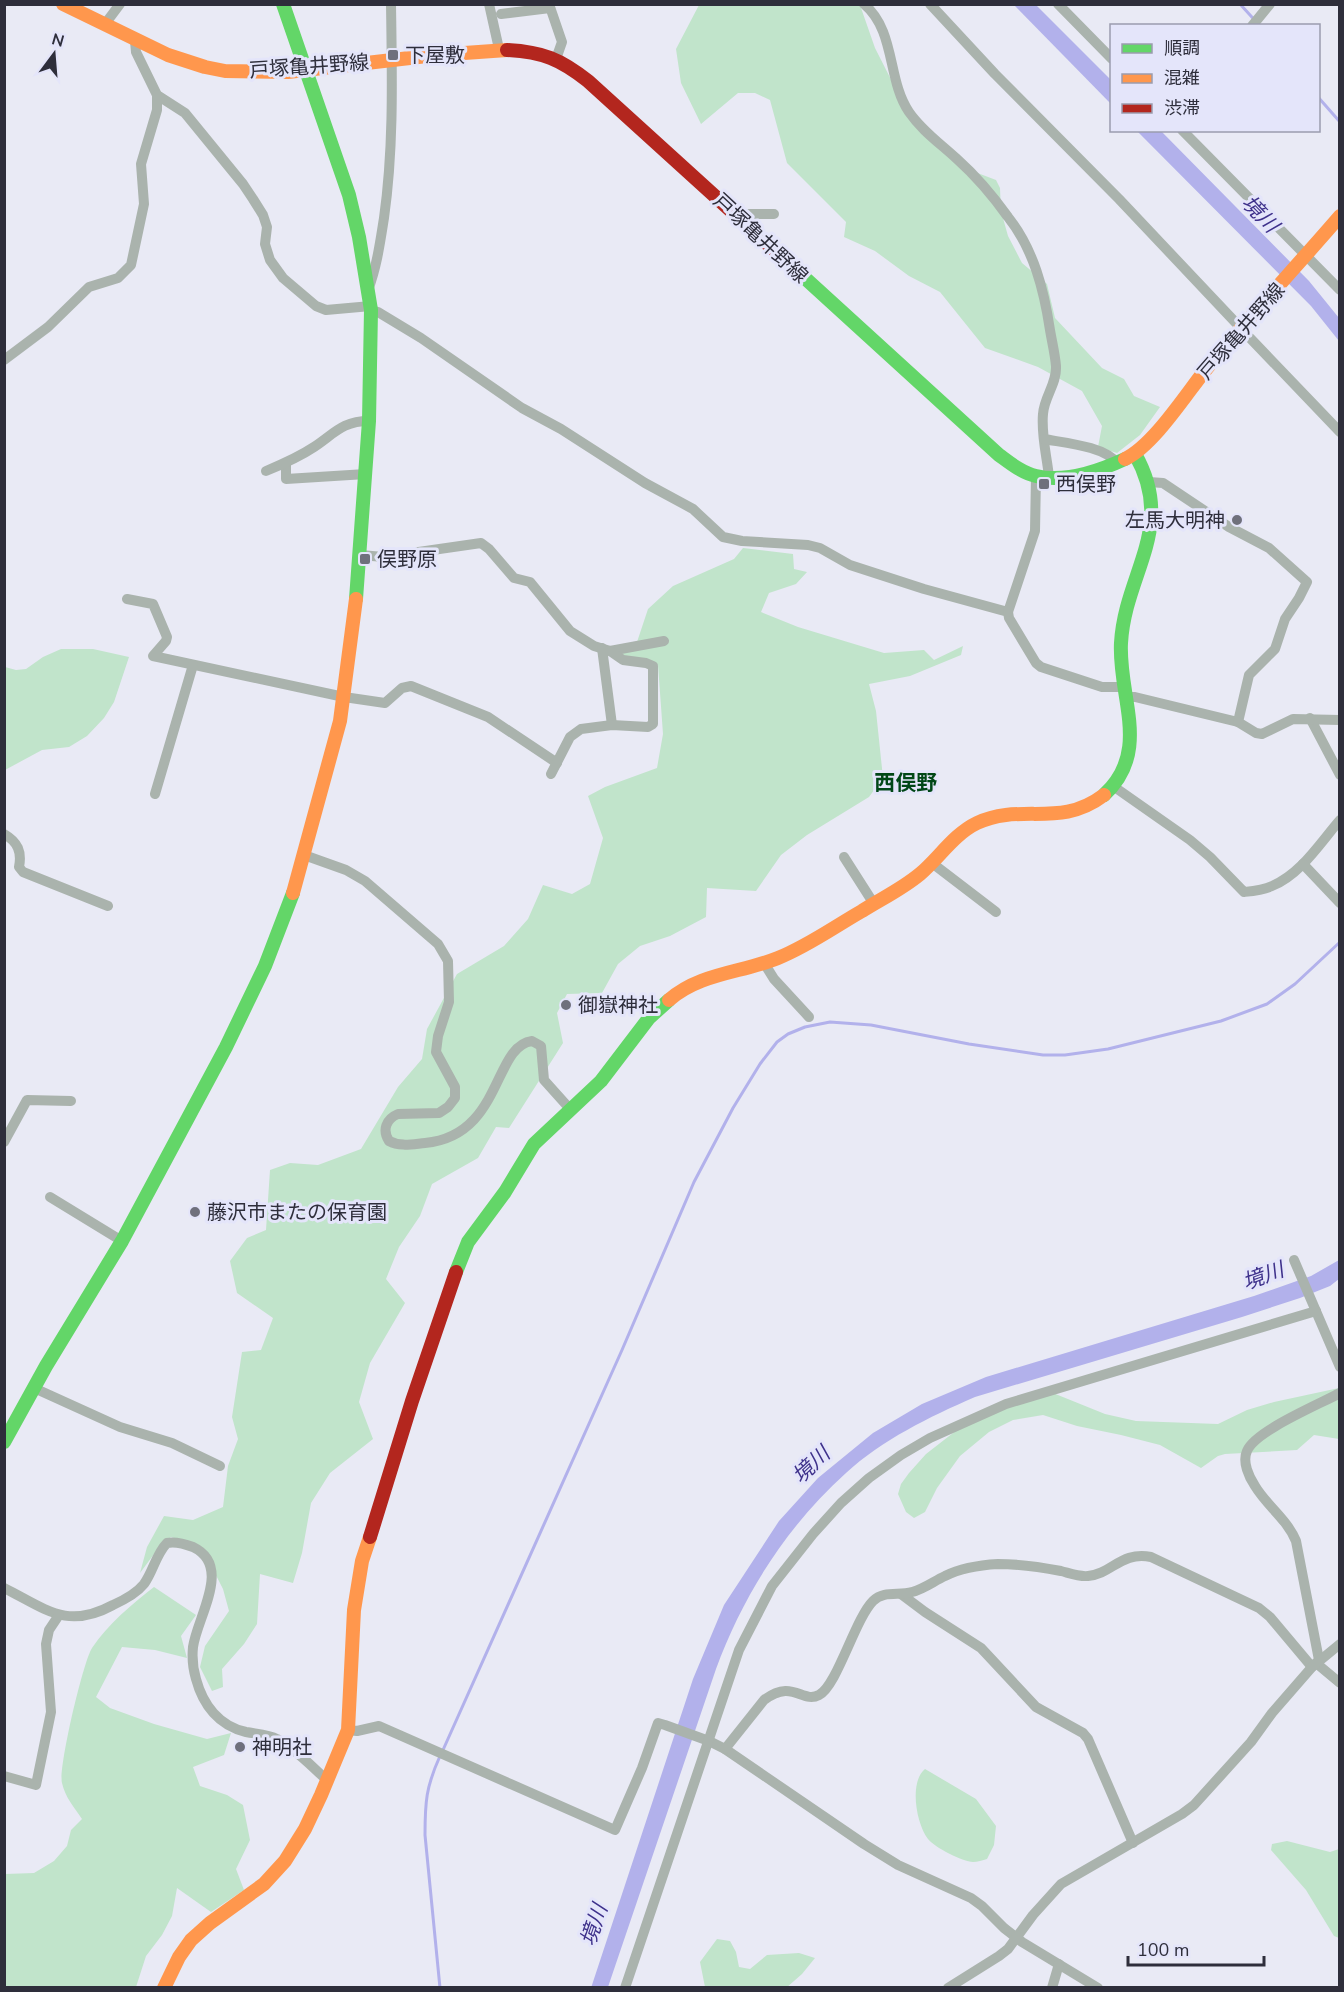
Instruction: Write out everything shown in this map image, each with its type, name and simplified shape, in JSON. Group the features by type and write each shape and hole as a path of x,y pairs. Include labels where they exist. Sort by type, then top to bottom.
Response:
{"street":[{"name":"戸塚亀井野線","path":"63,4 135,41 205,67 243,72 306,70 499,49 525,51 566,64 588,81 741,219 999,455 1017,468 1043,476 1079,475 1103,469 1135,454 1340,216"},
{"path":"105,24 120,4"},
{"path":"5,1441 122,1241 215,1068 257,983 281,927 304,855 344,697 351,648 366,474 371,308 349,195 283,4"},
{"path":"368,290 375,270 387,194 391,135 391,4"},
{"path":"489,4 499,49"},
{"path":"930,4 994,74 1119,199 1237,324"},
{"path":"1058,4 1110,57"},
{"path":"1256,22 1270,4"},
{"path":"501,14 549,6 562,42 556,60"},
{"path":"872,6 890,48 900,94 908,111 920,126 983,184 1018,231 1028,248 1040,279 1056,368 1053,386 1043,412 1043,476 1035,531 1008,612 1009,618 1036,663 1041,667 1135,697 1238,722 1256,733 1262,734 1287,721 1310,718 1340,720"},
{"path":"4,360 48,327 89,287 118,278 131,266 144,204 141,164 157,110 157,95 136,52 135,41"},
{"path":"157,95 185,112 243,184 263,215 267,227 265,244 270,260 283,278 316,306 326,310 371,308 421,338 522,408 561,429 645,483 693,509 723,537 742,541 808,545 820,548 850,565 924,589 1008,612"},
{"path":"1184,132 1340,290"},
{"path":"741,219 748,214 774,214"},
{"path":"1250,338 1340,432"},
{"path":"266,471 286,463 345,425 369,421"},
{"path":"1044,439 1092,449 1112,457 1117,463"},
{"path":"164,1988 179,1956 191,1940 257,1891 284,1863 304,1832 327,1780 348,1730 354,1610 362,1562 412,1401 458,1263 468,1240 506,1191 531,1147 600,1082 646,1021 672,996 707,976 764,963 801,948 912,880 968,828 983,820 1011,815 1056,815 1076,812 1095,802 1113,786 1130,753 1131,725 1120,662 1122,637 1150,528 1152,507 1149,482 1135,454"},
{"path":"286,463 286,479 366,474"},
{"path":"1149,482 1163,483 1229,526 1269,548 1307,582 1285,619 1275,649 1249,675 1238,722"},
{"path":"127,599 153,604 167,637 153,656 344,697 385,703 402,688 411,686 488,717 554,768 570,737 580,729 612,725 648,727 653,724 653,666 623,660 570,631 530,582 514,578 481,543 384,557 360,555"},
{"path":"606,649 664,641"},
{"path":"606,649 612,725"},
{"path":"155,794 193,665"},
{"path":"1310,718 1340,775"},
{"path":"1113,786 1210,857 1244,892 1272,886 1302,864 1340,820"},
{"path":"4,834 16,841 20,853 19,867 22,872 108,906"},
{"path":"304,855 346,870 365,881 438,944 448,961 449,1002 438,1036 436,1052 455,1087 456,1098 439,1113 393,1116 388,1120 385,1130 389,1141 399,1144 441,1141 464,1130 486,1106 513,1053 526,1042 532,1041 541,1046 544,1080 570,1109"},
{"path":"844,857 874,904"},
{"path":"932,863 996,912"},
{"path":"1302,864 1340,903"},
{"path":"764,963 774,979 809,1017"},
{"path":"4,1142 27,1100 71,1101"},
{"path":"50,1197 122,1241"},
{"path":"1296,1263 1340,1367"},
{"path":"625,1988 739,1650 772,1586 841,1503 877,1472 930,1438 1006,1404 1316,1309"},
{"path":"34,1388 120,1426 172,1443 220,1466"},
{"path":"1316,1663 1296,1541 1287,1524 1255,1486 1247,1469 1245,1457 1251,1444 1264,1433 1340,1393"},
{"path":"4,1588 59,1615 90,1616 133,1594 149,1575 167,1544 175,1542 197,1550 211,1565 212,1576 211,1589 193,1647 194,1667 203,1698 213,1713 224,1722 242,1731 281,1741 327,1780"},
{"path":"725,1749 764,1700 771,1695 792,1690 809,1697 820,1694 830,1683 865,1613 874,1600 887,1594 913,1592 954,1572 978,1566 1017,1564 1089,1576 1122,1560 1145,1556 1172,1565 1259,1608 1340,1683"},
{"path":"901,1594 981,1648 1036,1707 1088,1739 1133,1843"},
{"path":"4,1776 36,1785 51,1712 46,1644 49,1630 59,1615"},
{"path":"948,1988 999,1956 1017,1938 1033,1915 1061,1884 1182,1814 1194,1804 1251,1742 1272,1713 1316,1663 1340,1644"},
{"path":"348,1730 357,1731 379,1726 615,1830 642,1768 658,1723 665,1725 725,1749 898,1865 971,1898 1017,1938 1098,1988"},
{"path":"1052,1988 1059,1964"}],"green space":[{"path":"699,5 860,5 875,48 910,117 967,169 996,180 1000,188 1001,211 1008,236 1022,263 1047,284 1055,318 1102,368 1124,379 1134,396 1160,407 1140,435 1117,453 1098,447 1102,426 1082,391 1038,367 985,348 940,292 909,276 875,251 844,237 846,222 787,163 770,100 755,93 738,93 701,124 681,83 676,49"},
{"path":"743,548 793,554 794,569 807,572 796,584 769,593 761,612 798,627 884,653 924,650 934,660 963,646 961,655 910,676 869,684 876,711 883,778 869,797 807,835 781,855 756,891 707,888 706,917 670,936 640,946 618,964 602,993 567,994 557,1013 563,1043 509,1128 496,1127 478,1158 432,1184 420,1216 399,1247 386,1279 405,1303 370,1363 359,1402 373,1439 330,1473 311,1503 302,1553 293,1583 260,1574 257,1624 244,1644 222,1669 223,1687 212,1691 200,1667 205,1646 229,1611 223,1589 202,1548 171,1537 160,1546 140,1573 147,1547 164,1516 193,1520 223,1507 228,1466 238,1439 232,1417 242,1352 261,1350 273,1318 237,1293 230,1261 247,1238 266,1230 270,1170 290,1163 318,1165 361,1149 398,1087 422,1059 427,1029 457,974 504,946 528,919 543,885 572,894 590,884 603,838 588,796 605,787 657,768 663,734 658,665 617,661 607,653 637,642 648,609 673,586 734,559"},
{"path":"61,649 93,649 129,657 114,702 104,718 87,736 69,747 42,750 5,770 5,667 16,670 26,669 43,657"},
{"path":"1339,1388 1339,1439 1314,1435 1297,1450 1225,1454 1201,1468 1160,1445 1077,1426 1043,1415 1013,1420 989,1432 960,1456 937,1488 925,1512 914,1518 906,1512 898,1494 901,1484 926,1454 971,1419 1048,1391 1105,1414 1136,1421 1218,1424 1247,1410"},
{"path":"154,1587 196,1615 181,1636 187,1658 155,1650 122,1647 96,1697 110,1708 154,1724 207,1739 231,1733 224,1755 193,1767 200,1786 227,1795 243,1805 250,1840 236,1869 244,1890 211,1912 177,1888 172,1916 162,1935 146,1956 136,1987 5,1987 5,1874 34,1873 54,1861 67,1846 71,1830 82,1819 65,1793 62,1774 67,1738 83,1673 92,1648 105,1631"},
{"path":"925,1769 976,1799 996,1826 994,1845 987,1859 973,1862 963,1860 942,1850 928,1839 920,1823 916,1803 917,1783"},
{"path":"1287,1841 1330,1852 1339,1849 1339,1938 1334,1936 1306,1890 1271,1850 1272,1844"},
{"path":"717,1939 730,1941 736,1952 739,1967 750,1969 767,1955 799,1953 815,1958 786,1988 705,1987 700,1962"}],"water":[{"path":"1014,5 1036,5 1110,79 1110,103"},
{"path":"1138,132 1162,132 1309,281 1339,318 1339,341 1311,306"},
{"path":"1339,1260 1339,1279 1330,1286 1242,1317 975,1397 907,1430 875,1450 846,1473 786,1539 753,1588 739,1615 716,1669 608,1987 591,1988 693,1679 724,1605 779,1521 818,1478 873,1433 922,1404 986,1377 1254,1296 1311,1276"}],"waterway":[{"path":"1240,4 1258,24"},
{"path":"1320,99 1340,122"},
{"path":"443,1750 622,1350 694,1182 733,1108 760,1064 777,1042 788,1034 805,1027 830,1022 871,1025 969,1044 1043,1055 1065,1055 1108,1049 1221,1021 1267,1004 1295,984 1340,942"},
{"path":"440,1756 427,1795 425,1835 440,1988"}],"traffic: fast":[{"path":"283,4 349,195 359,237 371,310 369,421 356,599"},
{"path":"783,258 999,455 1021,470 1031,475 1047,478 1070,477 1104,468 1125,459"},
{"path":"1104,795 1118,778 1126,760 1130,742 1121,663 1121,643 1124,618 1150,528 1151,505 1147,480 1135,454"},
{"path":"4,1442 46,1366 122,1241 226,1047 265,966 293,893"},
{"path":"456,1272 468,1242 505,1192 534,1144 601,1081 649,1018 669,1000"}],"traffic: slow":[{"path":"63,4 168,55 225,71 288,72 436,55 507,50"},
{"path":"1125,459 1147,443 1158,431 1223,349 1340,216"},
{"path":"293,893 340,721 356,599"},
{"path":"669,1000 694,984 778,958 810,942 899,889 927,868 961,833 977,823 994,817 1072,811 1104,795"},
{"path":"164,1988 179,1957 191,1940 210,1923 264,1884 285,1861 305,1829 321,1795 348,1730 354,1610 362,1561 370,1537"}],"traffic: jam":[{"path":"507,50 550,58 569,67 588,81 783,258"},
{"path":"370,1537 412,1401 456,1272"}],"place":[{"name":"下屋敷","path":"393,55"},
{"name":"西俣野","path":"1044,484"},
{"name":"左馬大明神","path":"1237,520"},
{"name":"俣野原","path":"365,559"},
{"name":"御嶽神社","path":"566,1005"},
{"name":"藤沢市またの保育園","path":"195,1212"},
{"name":"神明社","path":"240,1747"}],"district":[{"name":"西俣野","path":"906,783"}],"water label":[{"name":"境川","path":"1260,214"},
{"name":"境川","path":"1263,1276"},
{"name":"境川","path":"811,1465"},
{"name":"境川","path":"594,1925"}]}
